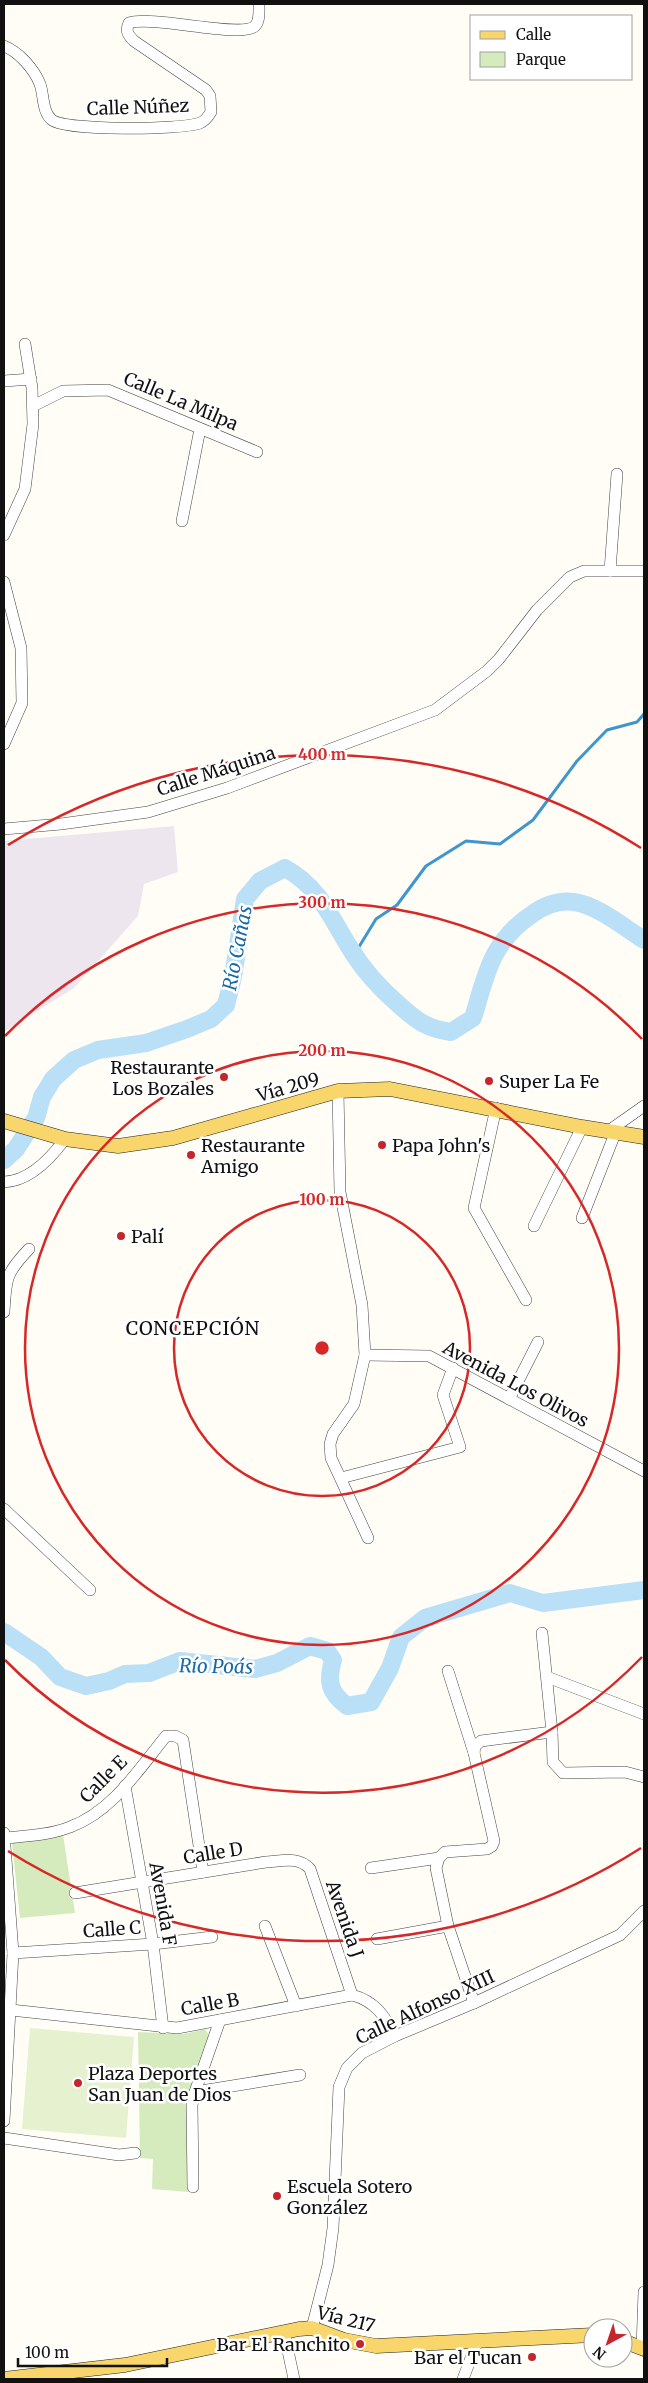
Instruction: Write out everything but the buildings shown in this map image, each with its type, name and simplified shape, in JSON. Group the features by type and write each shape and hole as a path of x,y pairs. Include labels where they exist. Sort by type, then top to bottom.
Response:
{"main road":[{"name":"Vía 209","path":"4,1121 65,1138 118,1146 173,1138 338,1091 390,1089 496,1108 582,1127 644,1137"},
{"name":"Vía 217","path":"4,2379 125,2365 284,2332 312,2328 344,2340 376,2346 583,2336"}],"street":[{"name":"Calle Núñez","path":"4,46 18,54 40,84 46,112 53,122 71,126 147,128 194,124 206,119 211,112 210,96 199,84 134,41 128,35 126,29 129,23 150,20 198,27 245,30 253,28 258,22 259,4"},
{"path":"4,535 25,489 33,424 31,379 25,344"},
{"path":"4,381 31,379"},
{"name":"Calle La Milpa","path":"33,406 63,391 108,390 148,405 257,452"},
{"path":"182,521 200,429"},
{"path":"610,571 617,474"},
{"name":"Calle Máquina","path":"4,829 61,824 148,812 227,788 435,710 460,693 500,659 537,610 570,578 584,571 644,571"},
{"path":"4,582 21,648 22,703 4,744"},
{"path":"338,1091 340,1192 362,1305 365,1354 354,1404 333,1434 330,1444 331,1458 368,1538"},
{"path":"582,1218 613,1131 644,1106"},
{"path":"496,1108 474,1208 526,1300"},
{"path":"534,1226 582,1127"},
{"path":"4,1182 17,1181 51,1158 65,1138"},
{"path":"4,1312 6,1277 28,1249"},
{"path":"509,1400 538,1342"},
{"name":"Avenida Los Olivos","path":"365,1354 429,1356 644,1471"},
{"path":"341,1478 460,1447 443,1395 453,1368"},
{"path":"4,1509 90,1590"},
{"path":"542,1633 552,1732 553,1762 563,1773 625,1772 644,1777"},
{"path":"448,1671 474,1753 494,1841 492,1846 487,1849 445,1852 439,1858 436,1868 448,1926 474,2003"},
{"path":"547,1677 644,1714"},
{"path":"474,1753 475,1746 481,1741 552,1732"},
{"name":"Calle E","path":"5,1835 69,1828 92,1816 125,1786 166,1736 175,1736 183,1740 203,1872"},
{"name":"Avenida F","path":"125,1786 153,1944 163,2028"},
{"path":"4,2120 13,1953 5,1835"},
{"path":"371,1868 439,1858"},
{"name":"Calle D","path":"75,1894 266,1862 298,1860"},
{"name":"Avenida J","path":"298,1860 306,1864 310,1869 352,1995"},
{"name":"Calle Alfonso XIII","path":"312,2328 328,2265 333,2228 338,2087 347,2068 362,2053 395,2036 474,2003 620,1935 644,1911"},
{"path":"265,1926 296,2006"},
{"path":"377,1939 448,1926"},
{"name":"Calle C","path":"13,1953 153,1944 212,1937"},
{"path":"352,1995 361,1997 385,2016 395,2036"},
{"name":"Calle B","path":"11,2010 163,2028 177,2028 352,1995"},
{"path":"193,2187 192,2105 220,2020"},
{"path":"195,2092 300,2075"},
{"path":"4,2138 119,2155 135,2153"},
{"path":"643,2349 644,2292"},
{"path":"284,2332 294,2379"},
{"path":"464,2379 477,2342"}],"shaded area":[{"path":"174,826 178,872 144,884 138,916 74,988 4,1032 4,841"}],"green space":[{"path":"63,1835 75,1913 20,1918 12,1843"},
{"name":"Plaza Deportes San Juan de Dios","path":"30,2028 134,2037 126,2138 22,2129"},
{"path":"205,2029 210,2037 189,2116 189,2192 152,2189 153,2159 140,2158 138,2032 184,2034"}],"waterway":[{"path":"354,955 376,919 397,905 426,866 466,841 500,844 533,820 577,761 607,730 637,722 644,714"},
{"name":"Río Cañas","path":"4,1160 16,1149 36,1118 42,1097 53,1079 74,1060 98,1050 146,1043 187,1029 211,1019 226,1005 233,977 245,899 260,881 285,868 308,885 317,895 358,960 379,986 416,1019 428,1026 451,1032 473,1018 492,961 498,948 507,936 518,925 546,906 562,902 583,904 620,923 644,940"},
{"name":"Río Poás","path":"4,1632 41,1657 60,1677 86,1686 109,1681 125,1674 149,1673 180,1661 255,1669 277,1663 310,1646 327,1651 333,1660 330,1674 331,1686 336,1696 347,1706 371,1702 390,1668 401,1637 425,1618 510,1593 543,1603 644,1590"}],"place":[{"name":"Restaurante Los Bozales","path":"224,1077"},
{"name":"Super La Fe","path":"489,1081"},
{"name":"Papa John's","path":"382,1145"},
{"name":"Restaurante Amigo","path":"191,1155"},
{"name":"Palí","path":"121,1236"},
{"name":"Plaza Deportes San Juan de Dios","path":"78,2083"},
{"name":"Escuela Sotero González","path":"277,2196"},
{"name":"Bar El Ranchito","path":"360,2344"},
{"name":"Bar el Tucan","path":"532,2357"}],"district":[{"name":"CONCEPCIÓN","path":"193,1328"}]}
